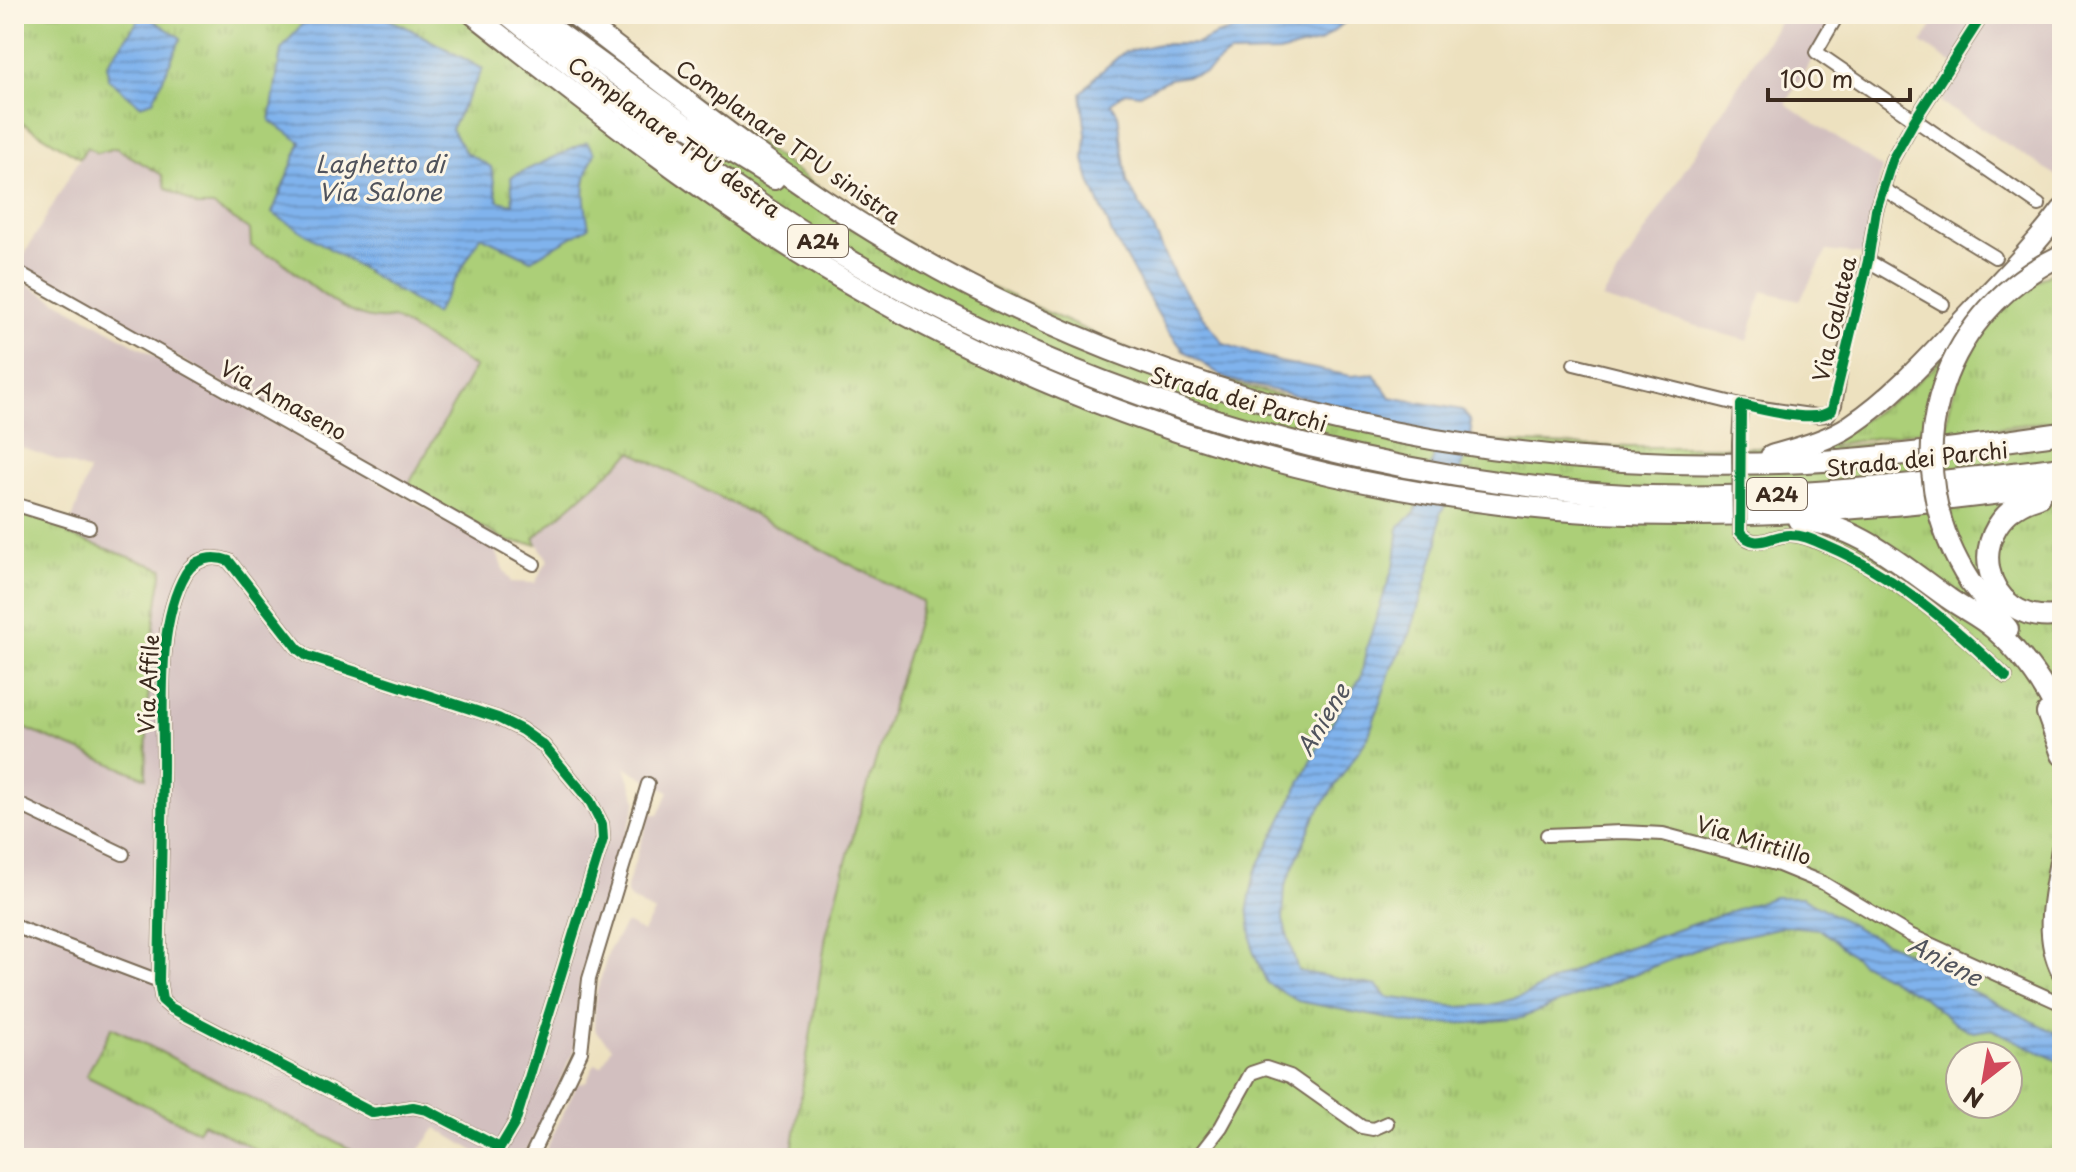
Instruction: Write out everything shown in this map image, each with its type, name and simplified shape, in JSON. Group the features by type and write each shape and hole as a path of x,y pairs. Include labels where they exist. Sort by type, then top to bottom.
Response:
{"highway":[{"name":"Complanare TPU destra","path":"473,14 635,140 824,269 985,354 1168,428 1259,456 1345,478 1487,502 1568,511 1691,515 1878,507 2062,485"},
{"name":"Strada dei Parchi","path":"507,14 662,135 835,252 920,299 1064,366 1171,391"},
{"name":"Strada dei Parchi","path":"527,14 715,159 777,201 885,266 997,324 1069,355 1171,391 1237,428 1388,464 1493,466 1566,477 1658,482 1874,477 2062,453"},
{"path":"533,14 684,124 863,232 907,252"},
{"name":"Complanare TPU sinistra","path":"573,14 782,171 907,252 1171,391 1393,433 1493,466 1661,463 1743,453 1806,462 1952,449 2062,433"},
{"path":"1743,453 1822,440 1849,427 1920,367 2026,254 2062,210"},
{"path":"2062,255 2022,279 1981,318 1953,360 1937,404 1930,452 1934,493 1948,543 1970,582 2037,662 2062,699"},
{"name":"Strada dei Parchi","path":"1493,466 1649,496 1800,494 1875,489 2062,467"},
{"path":"2062,492 2036,497 2009,510 1994,529 1987,550 1993,583 2009,603 2033,615 2062,615"},
{"path":"1691,515 1724,520 1803,520 1832,525 1875,546 1992,627 2043,688 2062,723"},
{"path":"1952,601 1987,631 2020,668 2049,716 2062,755"},
{"path":"2062,849 2051,916 2052,941 2062,971"}],"street":[{"name":"Via Galatea","path":"1741,405 1807,416 1823,416 1832,410 1868,261 1876,210 1895,153 1983,14"},
{"path":"1834,21 1816,52 2039,205"},
{"path":"1883,189 1995,257"},
{"path":"1868,261 1943,304"},
{"name":"Via Amaseno","path":"14,270 534,564"},
{"path":"1574,364 1741,405 1740,532 1757,543 1782,536 1802,537 1862,563 1934,612 2006,677"},
{"path":"14,504 89,527"},
{"name":"Via Affile","path":"217,557 234,566 304,654 498,718 522,730 543,745 597,813 604,831 603,839 515,1123 497,1153 427,1110 413,1107 373,1113 171,1008 162,1000 159,981 166,644 173,609 186,574 198,562 217,557"},
{"path":"530,1158 581,1052 589,979 648,784"},
{"path":"14,802 123,854"},
{"name":"Via Mirtillo","path":"1547,835 1663,834 1766,860 1823,883 1910,935 2062,1004"},
{"path":"14,926 159,981"},
{"path":"1197,1158 1221,1127 1246,1077 1261,1068 1278,1070 1290,1076 1362,1127 1373,1129 1387,1123"}],"shaded area":[{"path":"1784,14 1821,14 1834,21 1786,104 1882,168 1865,255 1827,251 1800,300 1762,291 1748,341 1602,299"},
{"path":"1939,14 2062,14 2062,179 1940,102 1963,71 1922,43"},
{"path":"87,146 97,153 116,148 162,175 198,205 213,206 250,230 267,255 278,258 335,304 392,318 475,367 407,487 17,267"},
{"path":"14,277 495,547 511,582 535,583 548,560 534,538 577,500 630,445 923,602 826,936 791,1158 542,1158 577,1084 586,1082 595,1064 602,1066 612,1047 596,1032 594,1022 596,994 609,950 626,923 643,932 654,912 631,899 627,895 627,887 650,813 658,815 669,792 625,767 637,801 580,979 574,1052 523,1158 486,1158 436,1128 413,1158 368,1158 112,1027 199,1130 202,1122 273,1158 14,1158 14,724 146,778 147,675 163,569 67,535 89,471 14,445"}],"green space":[{"path":"14,14 581,14 817,186 951,269 1139,354 1224,381 1420,432 1495,442 1628,447 1838,447 2062,423 2062,1158 791,1158 826,936 923,602 632,452 534,538 537,544 509,542 407,487 475,367 393,318 362,316 331,300 278,258 251,246 250,230 213,206 198,206 166,188 162,175 116,148 97,153 87,147 80,158 14,118"},
{"path":"2062,267 2062,420 1946,433 1949,407 1957,382 1983,335 2019,295"},
{"path":"1963,332 1927,430 1824,446 1904,393 1933,368"},
{"path":"14,504 71,522 68,535 163,569 150,673 146,778 14,724"},
{"path":"112,1027 368,1158 273,1158 203,1123 198,1131 86,1076"}],"water":[{"path":"143,14 181,38 153,101 140,105 108,79 107,64"},
{"name":"Laghetto di Via Salone","path":"310,14 377,14 483,69 451,129 465,152 491,167 498,201 513,204 511,177 587,142 595,153 584,189 589,227 531,260 481,236 435,314 272,213 301,142 270,121 281,50"},
{"path":"1291,14 1355,14 1320,42 1279,53 1229,54 1205,73 1169,79 1139,94 1126,92 1111,103 1118,114 1127,182 1154,229 1176,279 1224,344 1280,362 1351,376 1374,374 1390,397 1462,410 1470,420 1472,437 1450,497 1440,514 1438,542 1410,634 1392,666 1369,735 1315,816 1285,886 1283,920 1298,971 1377,986 1386,997 1458,1007 1491,1005 1524,996 1595,959 1719,915 1774,897 1802,897 1866,933 1955,975 1970,990 2062,1036 2062,1063 2024,1045 2024,1040 2015,1040 1992,1029 1973,1032 1953,1022 1923,997 1861,963 1820,929 1786,926 1716,942 1521,1018 1473,1023 1415,1024 1298,1001 1267,983 1253,951 1248,907 1255,872 1327,730 1361,677 1367,646 1395,561 1399,526 1415,513 1439,441 1379,423 1347,408 1227,379 1184,351 1165,326 1113,236 1084,160 1086,134 1081,93 1124,52 1159,44 1197,44 1216,35"}],"cycle path":[{"path":"1983,14 1892,160 1876,210 1868,261 1832,410 1802,416 1741,405 1740,532 1752,541 1784,535 1800,536 1852,558 1922,603 2006,677"},
{"path":"494,1158 515,1123 603,839 602,824 590,801 543,745 522,730 498,718 307,656 298,649 229,561 211,558 194,564 176,594 169,618 163,670 159,981 162,1000 171,1008 373,1113 413,1107 427,1110 500,1148"}],"water label":[{"name":"Aniene","path":"1322,719"},
{"name":"Aniene","path":"1946,960"}]}
